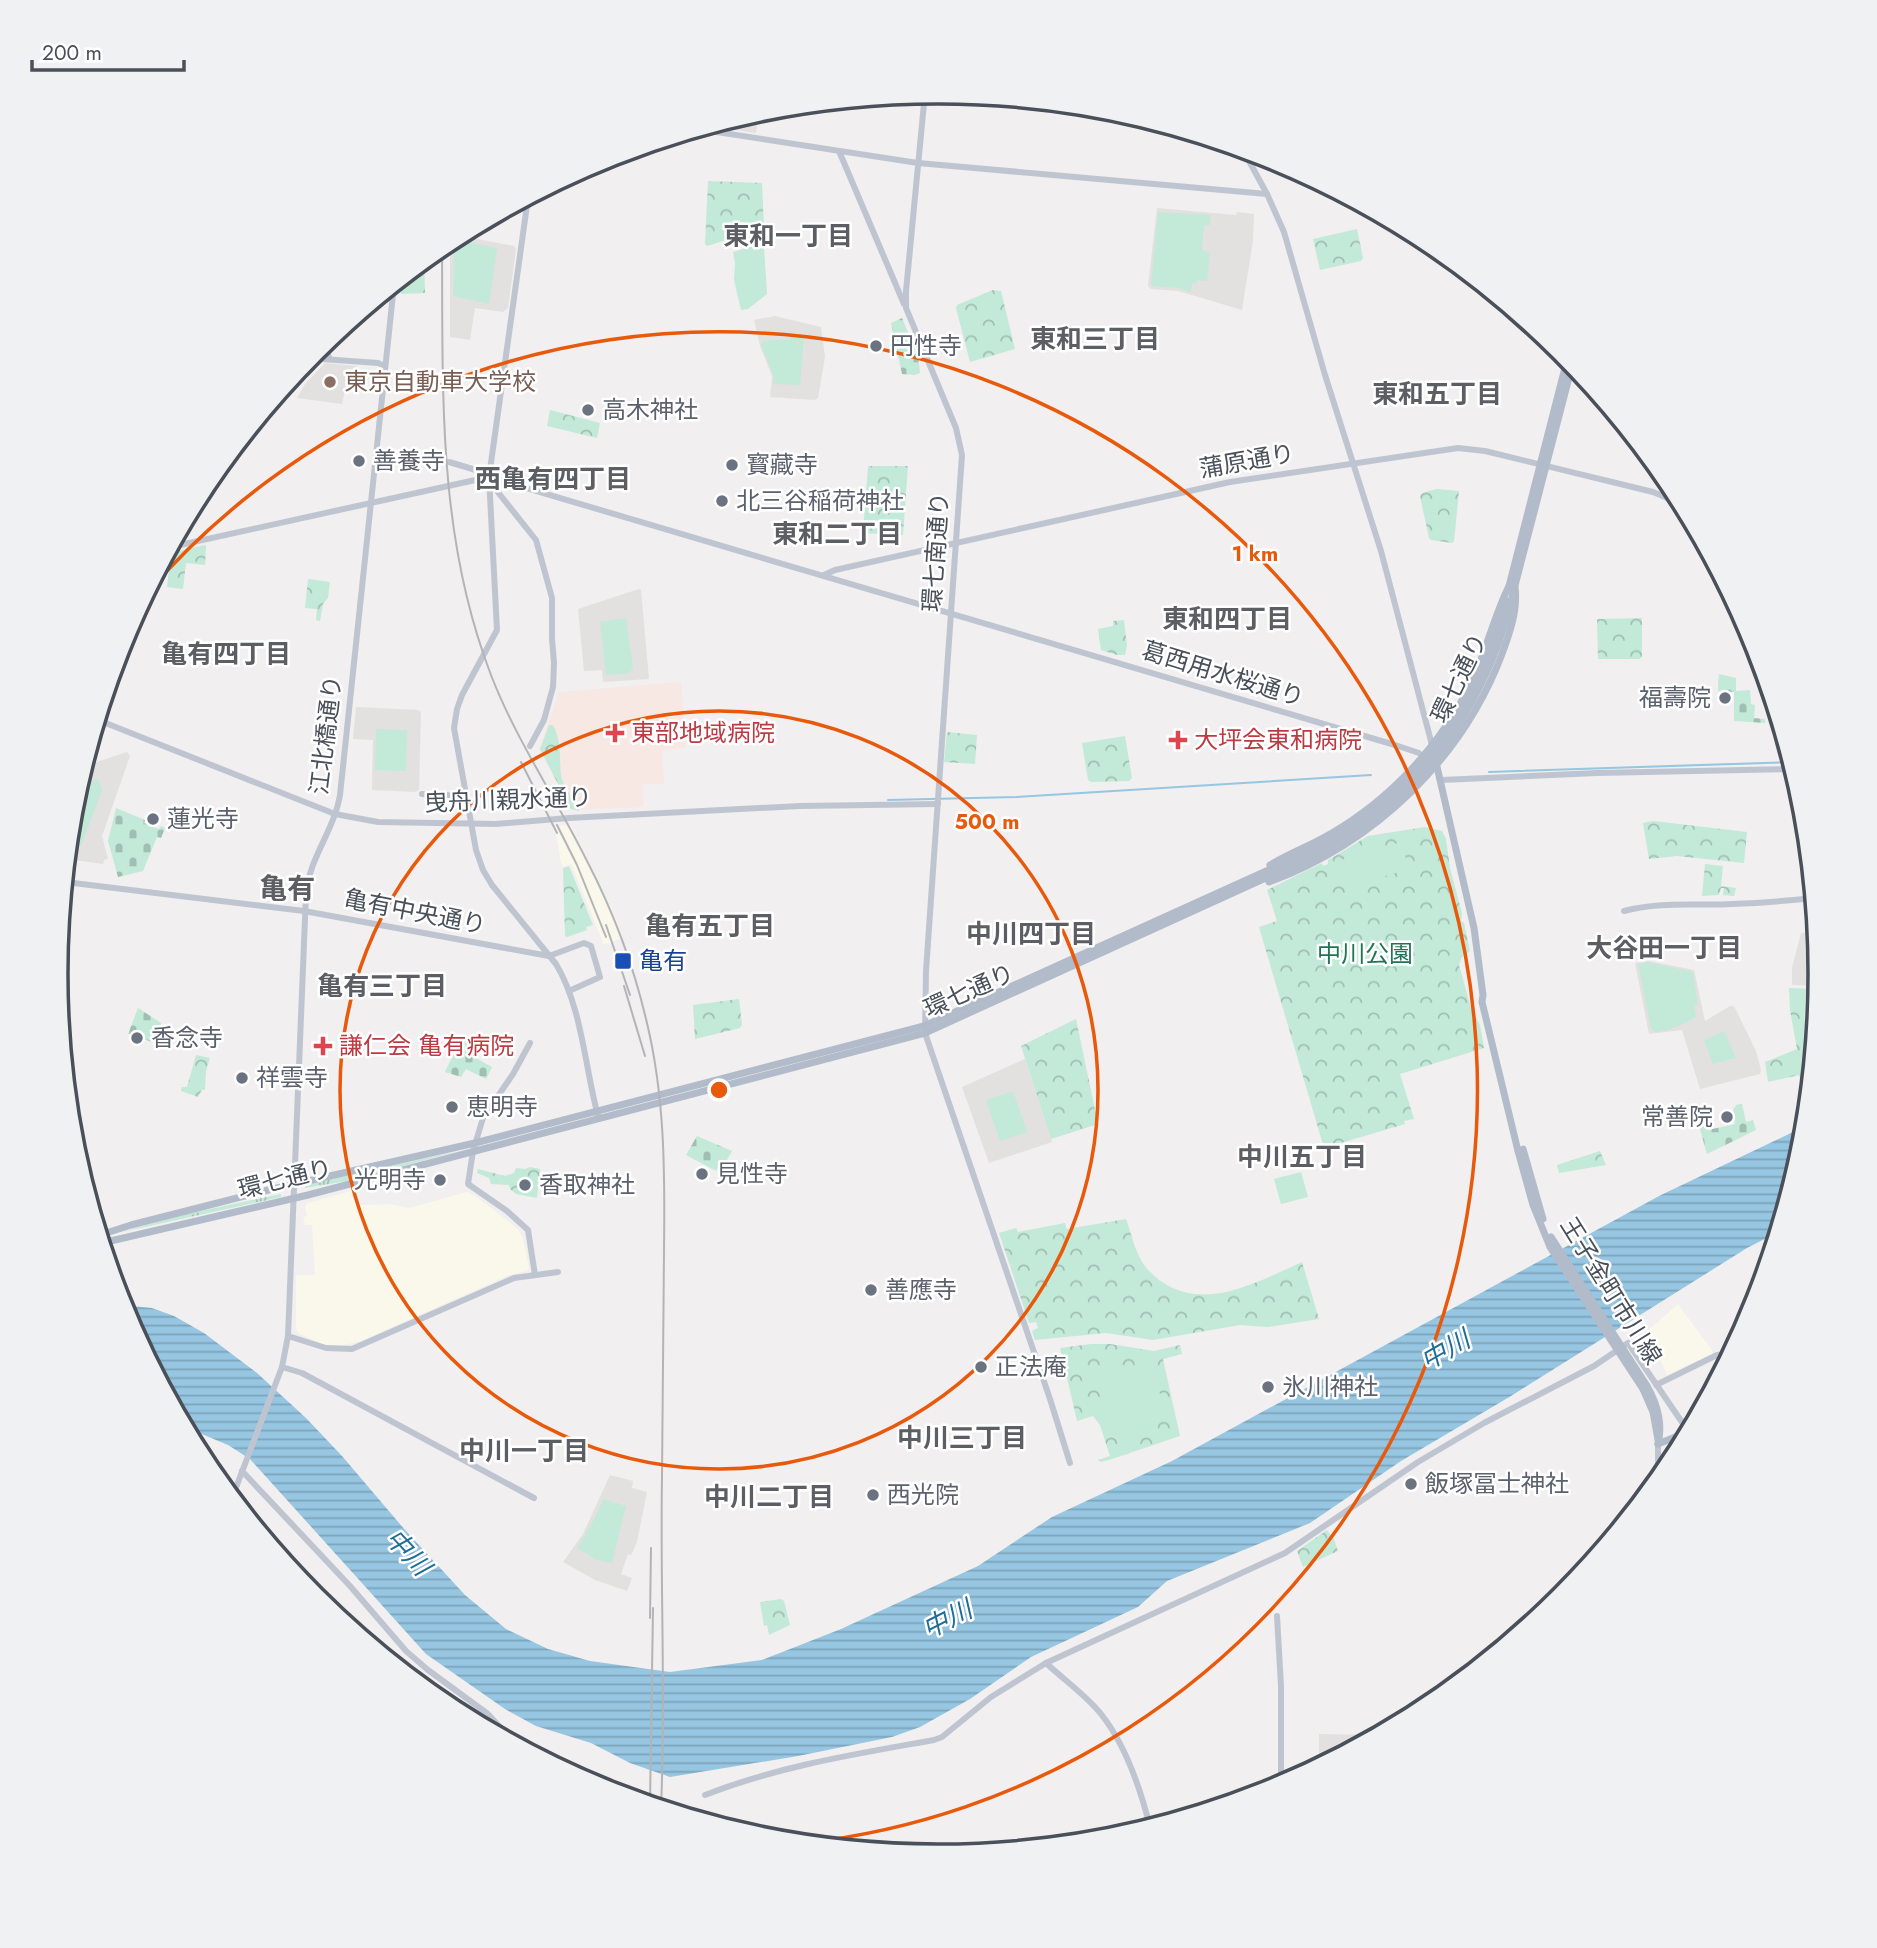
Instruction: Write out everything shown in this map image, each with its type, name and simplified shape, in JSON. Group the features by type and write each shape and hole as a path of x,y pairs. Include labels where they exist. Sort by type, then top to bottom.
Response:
{"main road":[{"name":"環七通り","path":"1543,466 1565,370"},
{"name":"環七通り","path":"110,1241 293,1198 474,1147 924,1029 1335,844 1365,824 1417,779 1449,740 1475,700 1494,659 1569,375"},
{"path":"1248,883 1273,863 1331,834 1359,815 1423,757 1472,682 1501,603 1512,586"},
{"path":"1248,883 1279,878 1345,844 1374,825 1435,767 1470,718 1497,665 1515,611 1512,586"},
{"name":"王子金町市川線","path":"1432,745 1474,928 1483,995 1521,1150 1538,1203 1554,1243 1648,1386 1662,1429 1658,1444"},
{"path":"1420,783 1441,780"},
{"name":"環七通り","path":"108,1233 293,1185 474,1147"},
{"path":"1658,1444 1674,1437"}],"street":[{"name":"環七南通り","path":"924,105 906,309 960,442 962,461 924,1029"},
{"path":"720,131 918,163 1267,194"},
{"path":"839,151 906,309"},
{"path":"1249,162 1284,232 1321,364 1381,551 1432,745"},
{"path":"527,207 489,477 498,623 492,642 462,695 457,709 454,736 476,850 487,879 561,972 569,991 597,1115"},
{"name":"江北橋通り","path":"236,1487 282,1367 288,1336 304,911 311,867 335,814 342,777 392,298"},
{"path":"328,354 330,359"},
{"path":"323,359 385,366"},
{"name":"蒲原通り","path":"824,575 831,571 1230,482 1466,448 1665,496"},
{"name":"葛西用水桜通り","path":"449,462 489,477 1395,745 1419,753 1435,767"},
{"path":"182,545 489,477"},
{"path":"489,477 493,486 536,540 552,598 553,687 544,720 530,746"},
{"name":"曳舟川親水通り","path":"106,723 335,814 378,822 472,824 800,806 938,804"},
{"path":"1441,780 1589,773 1784,769"},
{"path":"422,794 466,796"},
{"name":"亀有中央通り","path":"74,883 304,911 549,956"},
{"path":"1624,911 1643,906 1699,903 1729,905 1805,899"},
{"path":"549,956 588,944 601,975 597,980 569,991"},
{"path":"924,1029 1070,1463"},
{"path":"530,1043 484,1116 474,1147 468,1184 507,1211 528,1230 535,1275"},
{"path":"288,1336 326,1348 352,1349 514,1278 558,1272"},
{"path":"705,1795 740,1781 787,1768 934,1740 948,1732 990,1697 1046,1663 1284,1553 1418,1462 1483,1423 1594,1366 1628,1343 1648,1386 1683,1424"},
{"path":"1648,1386 1721,1354"},
{"path":"282,1367 302,1373 534,1498"},
{"path":"1658,1444 1658,1463"},
{"path":"243,1469 406,1651 488,1714 498,1725"},
{"path":"1277,1616 1281,1686 1281,1774"},
{"path":"1046,1663 1099,1711 1115,1734 1122,1746 1147,1819"}],"shaded area":[{"path":"757,123 756,133 730,129"},
{"path":"1157,208 1236,215 1237,212 1254,214 1253,241 1242,310 1178,291 1151,289 1148,286"},
{"path":"473,239 514,246 516,249 508,308 503,312 475,308 470,340 450,337 450,254"},
{"path":"775,316 821,327 825,357 818,398 815,400 770,397 772,376 760,346 754,320"},
{"name":"東京自動車大学校","path":"325,363 357,366 352,387 349,386 345,391 342,404 297,398 305,384"},
{"path":"639,589 649,679 603,682 602,670 584,671 578,609"},
{"name":"東部地域病院","path":"681,682 686,748 662,750 664,784 642,784 644,807 572,810 539,749 559,692"},
{"path":"356,707 421,712 419,790 372,790 373,740 353,739"},
{"path":"127,752 130,756 102,836 108,859 104,860 103,864 76,860 95,762"},
{"path":"570,824 610,905 623,938 604,945 571,864 563,867 561,863 552,827"},
{"path":"1801,933 1808,933 1809,986 1792,985 1792,968"},
{"path":"1649,961 1694,970 1705,1021 1734,1006 1756,1051 1760,1074 1700,1089 1682,1030 1649,1034 1635,963"},
{"path":"1025,1059 1052,1142 989,1163 962,1087"},
{"path":"351,1191 361,1205 388,1204 409,1208 467,1192 518,1229 529,1268 361,1341 325,1345 298,1333 296,1329 296,1275 315,1275 312,1225 305,1225 303,1217 307,1216 305,1206 308,1203"},
{"path":"1678,1304 1712,1350 1712,1354 1667,1375 1660,1359 1649,1364 1638,1347 1640,1337"},
{"path":"610,1475 633,1481 632,1488 647,1492 637,1542 631,1555 628,1554 621,1574 632,1578 627,1591 595,1580 563,1562 583,1534"},
{"path":"1319,1734 1361,1735 1323,1755 1319,1757"}],"green space":[{"path":"708,181 762,183 764,228 707,246"},
{"path":"1158,212 1211,215 1210,225 1204,225 1202,250 1210,253 1207,281 1197,280 1196,284 1192,283 1191,292 1153,286 1151,283"},
{"path":"1357,229 1363,258 1361,261 1320,270 1313,239"},
{"path":"468,242 497,248 489,304 453,296 454,251"},
{"path":"764,246 767,294 748,309 741,310 734,280 733,252"},
{"path":"424,273 425,293 401,294 401,290"},
{"path":"993,290 1001,291 1015,349 970,362 956,308 957,305"},
{"path":"902,318 918,356 920,373 915,375 902,374 891,323"},
{"path":"791,336 804,337 800,385 773,384 774,377 761,345 762,341 791,339"},
{"path":"550,410 600,423 597,438 547,426"},
{"path":"868,466 908,466 903,535 863,533"},
{"path":"1437,489 1459,491 1452,543 1429,538 1420,496"},
{"path":"206,546 205,565 186,563 183,589 167,587 169,568 178,551"},
{"path":"308,579 330,582 320,621 316,620 317,609 305,608"},
{"path":"626,618 633,668 629,673 606,675 600,622"},
{"path":"1642,618 1642,657 1598,659 1597,619"},
{"path":"1124,620 1127,645 1125,655 1101,650 1098,629 1113,626 1113,621"},
{"path":"1719,674 1736,678 1736,691 1750,690 1751,704 1755,705 1754,718 1765,719 1765,723 1734,721 1734,692 1718,691"},
{"path":"549,725 553,725 558,737 562,779 579,811 571,809 540,749"},
{"path":"376,729 407,730 406,771 375,770"},
{"path":"947,732 977,735 975,764 944,762"},
{"path":"1125,736 1132,778 1129,781 1088,780 1082,743"},
{"path":"98,779 102,790 81,846 78,846 91,780"},
{"path":"116,808 145,820 144,823 159,829 161,826 165,828 161,838 157,837 143,871 118,877 108,841"},
{"path":"1653,821 1747,832 1744,863 1677,856 1649,859 1643,823"},
{"name":"中川公園","path":"1425,827 1442,831 1446,839 1450,868 1462,913 1461,921 1464,923 1470,951 1462,957 1459,965 1471,1008 1480,1025 1484,1048 1400,1074 1414,1119 1324,1148 1259,927 1277,921 1267,890 1322,863 1323,866 1328,864 1328,860 1368,836"},
{"path":"1401,842 1409,869 1348,887 1341,860"},
{"path":"1705,864 1723,866 1721,886 1736,888 1734,896 1723,895 1724,888 1721,888 1719,895 1702,896"},
{"path":"569,866 593,925 567,937 563,868"},
{"path":"1648,962 1693,972 1698,1004 1694,1005 1696,1017 1666,1030 1655,1032 1651,1028 1638,964"},
{"path":"1789,988 1808,989 1808,999 1805,999 1801,1083 1799,1075 1768,1082 1765,1062 1797,1049"},
{"path":"739,999 742,1025 740,1028 695,1039 693,1005"},
{"path":"138,1008 161,1023 157,1044 144,1039 145,1034 134,1030 131,1035 128,1034"},
{"path":"1076,1019 1098,1124 1051,1139 1021,1046"},
{"path":"1724,1031 1736,1058 1713,1064 1704,1040"},
{"path":"462,1036 478,1044 472,1056 492,1067 486,1079 466,1069 461,1077 445,1072"},
{"path":"196,1055 210,1058 205,1090 202,1090 198,1097 181,1091 182,1087 187,1087"},
{"path":"1013,1091 1027,1132 1000,1141 986,1100"},
{"path":"1742,1104 1746,1122 1753,1120 1756,1130 1707,1154 1699,1126 1706,1124 1708,1130 1735,1124 1733,1110 1736,1105"},
{"path":"697,1136 732,1151 723,1167 719,1165 716,1171 686,1155"},
{"path":"458,1151 353,1180 305,1188 305,1185"},
{"path":"1600,1151 1606,1165 1559,1173 1557,1165"},
{"path":"516,1168 540,1169 537,1198 516,1194 509,1185 491,1184 489,1178 477,1173 478,1169 505,1176 514,1173"},
{"path":"1301,1172 1308,1197 1281,1204 1274,1179"},
{"path":"281,1194 281,1197 122,1232 186,1214"},
{"path":"1126,1219 1143,1263 1159,1280 1177,1290 1194,1294 1231,1291 1302,1262 1319,1319 1268,1327 1240,1325 1153,1340 1106,1333 1035,1340 1032,1331 1038,1328 1036,1322 1029,1323 999,1233 1016,1228 1018,1232 1065,1223 1067,1229"},
{"path":"1091,1344 1154,1351 1180,1345 1182,1354 1163,1359 1180,1436 1112,1459 1101,1462 1098,1460 1110,1456 1100,1425 1093,1416 1077,1421 1060,1348"},
{"path":"1151,1362 1167,1419 1112,1435 1095,1379"},
{"path":"603,1499 626,1506 612,1563 597,1560 577,1548"},
{"path":"1327,1530 1338,1551 1303,1567 1297,1551"},
{"path":"781,1599 784,1601 790,1625 769,1635 767,1625 764,1626 760,1602"}],"water":[{"name":"中川","path":"1794,1132 1768,1237 1401,1461 1310,1523 1167,1581 1138,1607 1031,1657 970,1699 920,1727 892,1737 798,1756 670,1777 630,1763 591,1743 536,1726 505,1709 426,1654 250,1459 228,1445 200,1433 158,1359 134,1306 152,1308 174,1316 204,1333 257,1373 342,1456 465,1595 506,1629 548,1649 590,1661 670,1672 762,1660 841,1629 978,1566 1052,1517 1172,1461 1661,1195"}],"waterway":[{"path":"1489,772 1782,762"},
{"path":"888,800 1016,797 1371,775"}],"railway":[{"path":"442,260 442,355 447,463 452,516 473,622 501,699 614,918 641,998 657,1076 664,1193 661,1799"},
{"path":"521,762 557,833"},
{"path":"557,825 577,865 606,937"},
{"path":"606,925 630,995"},
{"path":"624,986 645,1056"},
{"path":"650,1618 651,1548"},
{"path":"650,1795 653,1608"}],"place":[{"name":"円性寺","path":"876,346"},
{"name":"東京自動車大学校","path":"330,382"},
{"name":"高木神社","path":"588,410"},
{"name":"善養寺","path":"359,461"},
{"name":"寳藏寺","path":"732,465"},
{"name":"北三谷稲荷神社","path":"722,501"},
{"name":"福壽院","path":"1725,698"},
{"name":"東部地域病院","path":"615,733"},
{"name":"大坪会東和病院","path":"1178,740"},
{"name":"蓮光寺","path":"153,819"},
{"name":"亀有","path":"623,961"},
{"name":"香念寺","path":"137,1038"},
{"name":"謙仁会 亀有病院","path":"323,1046"},
{"name":"祥雲寺","path":"242,1078"},
{"name":"恵明寺","path":"452,1107"},
{"name":"常善院","path":"1727,1117"},
{"name":"見性寺","path":"702,1174"},
{"name":"光明寺","path":"440,1180"},
{"name":"香取神社","path":"525,1185"},
{"name":"善應寺","path":"871,1290"},
{"name":"正法庵","path":"981,1367"},
{"name":"氷川神社","path":"1268,1387"},
{"name":"飯塚冨士神社","path":"1411,1484"},
{"name":"西光院","path":"873,1495"}],"district":[{"name":"東和一丁目","path":"788,236"},
{"name":"東和三丁目","path":"1095,339"},
{"name":"東和五丁目","path":"1437,394"},
{"name":"西亀有四丁目","path":"553,479"},
{"name":"東和二丁目","path":"837,534"},
{"name":"東和四丁目","path":"1227,619"},
{"name":"亀有四丁目","path":"226,654"},
{"name":"亀有","path":"287,888"},
{"name":"亀有五丁目","path":"710,926"},
{"name":"中川四丁目","path":"1031,934"},
{"name":"大谷田一丁目","path":"1664,948"},
{"name":"亀有三丁目","path":"382,986"},
{"name":"中川五丁目","path":"1302,1157"},
{"name":"中川三丁目","path":"962,1438"},
{"name":"中川一丁目","path":"524,1451"},
{"name":"中川二丁目","path":"769,1497"}]}
